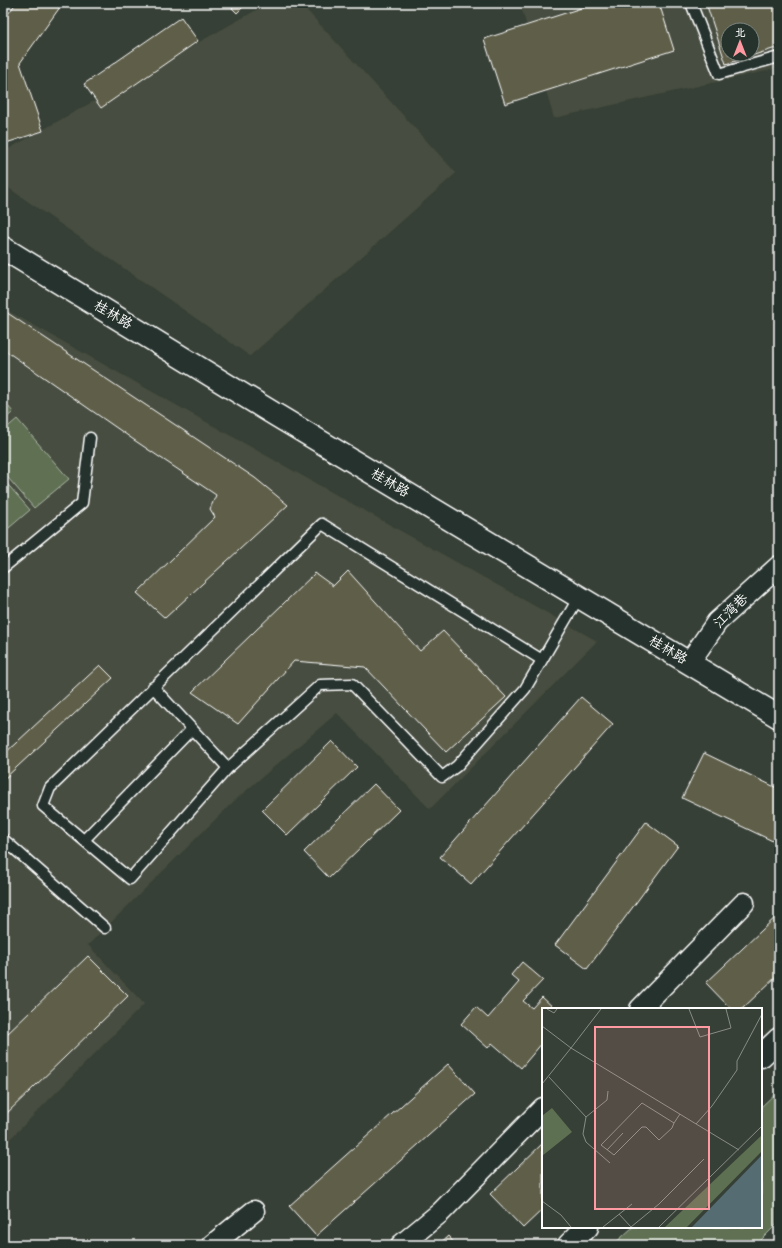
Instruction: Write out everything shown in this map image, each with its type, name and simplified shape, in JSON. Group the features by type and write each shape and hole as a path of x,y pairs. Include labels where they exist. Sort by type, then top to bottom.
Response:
{"street":[{"name":"桂林路","path":"3,248 276,415 779,717"},
{"name":"江湾巷","path":"689,663 717,622 779,566"},
{"path":"641,1008 744,903"},
{"path":"762,1055 779,1039"},
{"path":"401,1245 441,1212 542,1109"},
{"path":"212,1245 254,1211"},
{"path":"569,1245 586,1228"}],"lane":[{"path":"691,3 720,74 779,57"},
{"path":"3,568 82,503 90,438"},
{"path":"542,660 322,524 50,788 43,806 130,879 228,768 320,685 352,684 442,777 457,766 525,689 542,660 579,596"},
{"path":"153,687 228,768"},
{"path":"84,840 192,729"},
{"path":"3,839 105,928"}],"shaded area":[{"path":"269,3 300,3 456,173 250,356 3,184 3,152"},
{"path":"520,3 779,3 779,68 554,118"},
{"path":"3,308 597,641 430,809 337,713 234,801 88,945 144,1004 3,1146"}],"green space":[{"path":"3,400 13,412 3,421"},
{"path":"17,419 69,479 34,508 3,472 3,431"},
{"path":"3,479 30,510 3,533"},
{"path":"779,1090 779,1222 756,1245 613,1245 632,1228 762,1228 762,1106"}],"building":[{"path":"16,3 63,3 20,63 43,131 3,144 3,21"},
{"path":"227,3 247,3 237,13"},
{"path":"597,3 659,3 674,50 505,104 484,39"},
{"path":"706,3 779,3 779,47 760,53 760,22 720,22 720,46"},
{"path":"181,17 198,41 101,108 84,84"},
{"path":"3,310 255,478 288,505 165,618 137,593 215,517 210,509 216,495 3,349"},
{"path":"348,571 420,651 443,631 506,697 446,752 365,667 294,661 238,724 192,692 315,573 333,586"},
{"path":"100,665 113,678 3,780 3,755"},
{"path":"581,697 613,724 471,884 440,857"},
{"path":"332,741 357,767 287,835 262,810"},
{"path":"704,753 779,789 779,844 682,798"},
{"path":"374,784 399,810 329,878 304,852"},
{"path":"646,822 678,846 587,969 555,945"},
{"path":"779,914 779,974 743,1008 730,1008 706,983"},
{"path":"88,956 128,996 3,1117 3,1038"},
{"path":"522,962 543,980 523,1001 532,1008 542,997 554,1008 542,1008 542,1043 521,1068 492,1043 488,1048 461,1024 476,1007 488,1018 519,982 511,975"},
{"path":"448,1064 475,1094 316,1236 289,1206"},
{"path":"542,1144 542,1210 523,1228 490,1194"},
{"path":"448,1236 456,1245 438,1245"}]}
